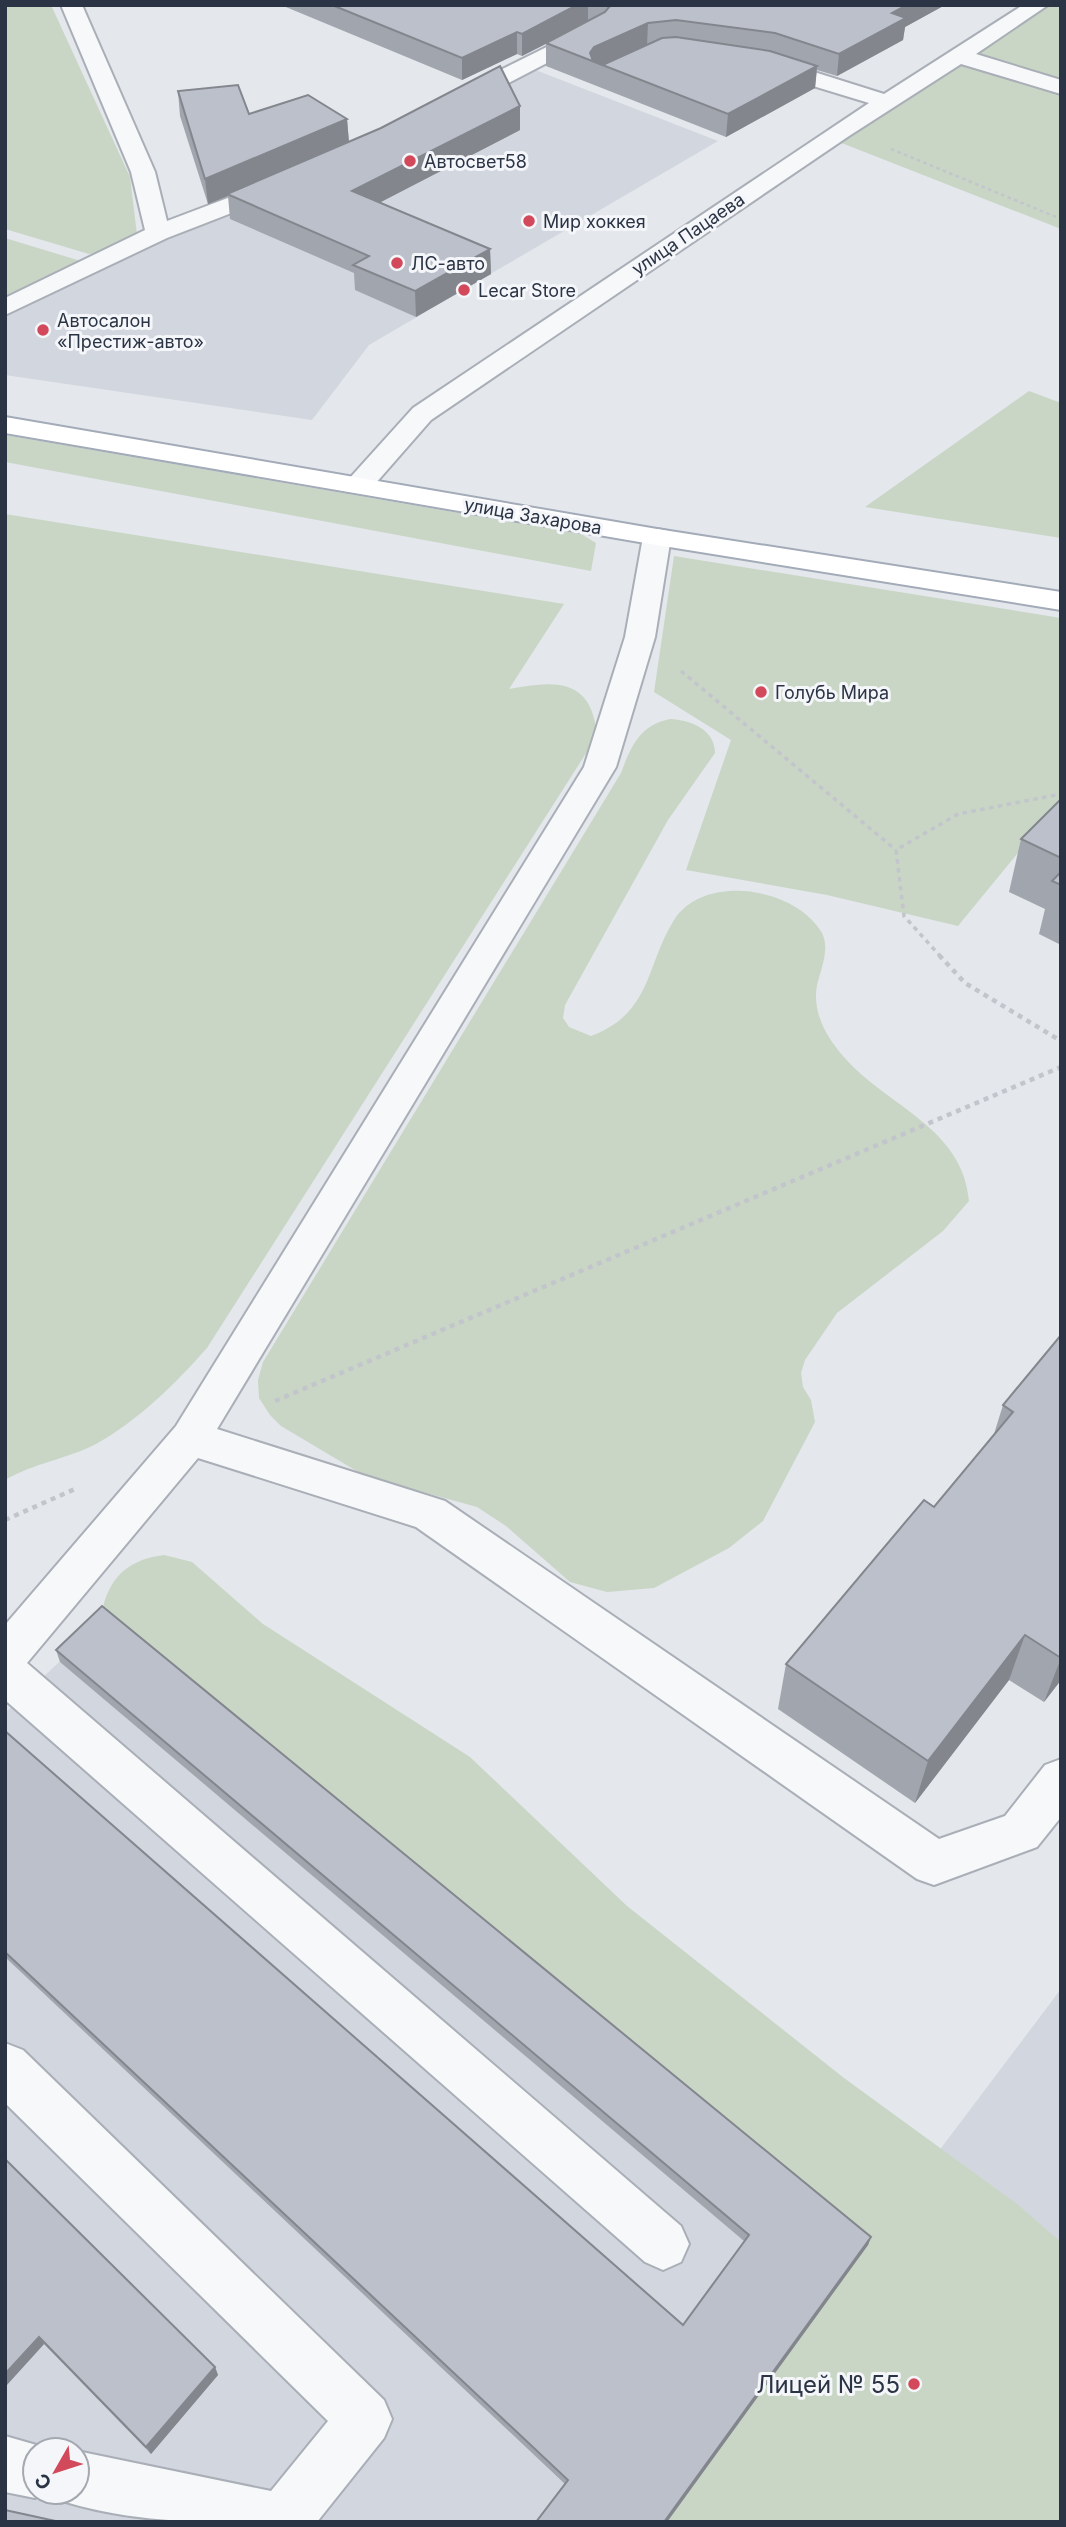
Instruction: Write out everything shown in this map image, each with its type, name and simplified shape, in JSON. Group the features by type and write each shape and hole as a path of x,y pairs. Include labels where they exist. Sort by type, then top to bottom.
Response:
{"main road":[{"name":"улица Захарова","path":"5,425 657,537 1061,601"}],"street":[{"path":"71,5 143,173 158,233"},
{"name":"улица Пацаева","path":"358,486 422,414 841,131 1038,5"},
{"path":"435,113 596,28"},
{"path":"958,56 1061,87"},
{"path":"745,62 772,65 887,102"},
{"path":"5,308 158,233 242,204 302,177"},
{"path":"590,300 622,312"},
{"path":"5,1657 190,1438 600,767 640,637 657,537"},
{"path":"190,1438 430,1514 934,1863 1041,1831 1061,1780"},
{"path":"5,1672 663,2244"},
{"path":"5,2068 365,2419 282,2521 91,2482"}],"path":[{"path":"841,131 1061,219"},
{"path":"640,637 896,850 904,916 965,983 1061,1041"},
{"path":"896,850 958,814 1061,794"},
{"path":"190,1438 1061,1067"}],"shaded area":[{"path":"533,69 718,141 369,345 312,420 5,375 5,317 167,238 251,209"},
{"path":"106,1618 868,2245 1061,1989 1061,2522 5,2522 5,1713"}],"green space":[{"path":"5,5 51,5 130,177 137,235 99,253 89,254 5,229"},
{"path":"1048,5 1061,5 1061,83 969,56"},
{"path":"963,62 1061,93 1061,229 839,142"},
{"path":"5,238 84,262 5,301"},
{"path":"1029,391 1061,403 1061,538 865,507"},
{"path":"5,435 581,534 596,543 591,571 5,462"},
{"path":"5,514 564,604 509,689 541,685 568,687 579,693 587,702 594,716 597,736 207,1348 156,1400 112,1435 85,1449 27,1469 5,1480"},
{"path":"674,556 1061,618 1061,821 1048,816 958,926 827,895 686,870 731,740 654,692"},
{"path":"670,719 700,727 711,738 715,753 668,820 565,1005 563,1018 569,1027 591,1036 626,1015 645,987 674,920 688,905 707,895 728,891 750,892 772,896 792,905 809,918 824,939 824,959 816,995 826,1033 861,1074 938,1136 953,1154 964,1176 969,1201 943,1231 837,1313 805,1360 801,1373 803,1387 811,1400 815,1422 763,1521 729,1548 654,1588 607,1592 570,1582 506,1526 477,1507 365,1476 281,1426 259,1398 258,1380 263,1362 621,773 633,746 651,726"},
{"path":"164,1555 192,1562 263,1624 470,1757 627,1906 844,2078 1017,2204 1061,2242 1061,2522 666,2522 868,2245 103,1607 111,1586 124,1570 142,1560"}],"building":[{"path":"332,5 577,5 522,34 517,32 462,58"},
{"path":"609,5 907,5 892,13 906,18 839,54 775,33 676,20 648,23 594,47 590,53 593,61 605,64 662,38 676,37 770,51 817,66 728,114 546,43 605,12"},
{"path":"500,66 520,106 352,191 490,249 415,291 353,265 369,256 227,194 381,128"},
{"path":"238,85 249,114 308,95 347,119 205,179 178,91"},
{"path":"1061,800 1061,858 1021,839"},
{"path":"1061,872 1061,885 1052,881"},
{"path":"1061,1335 1061,1658 1025,1635 928,1761 786,1664 924,1500 934,1507 1013,1412 1003,1405"},
{"path":"102,1606 871,2237 664,2522 536,2522 568,2480 5,1952 5,1731 683,2325 749,2235 56,1650"},
{"path":"5,2159 215,2367 146,2447 39,2337 5,2374"},
{"path":"5,2510 60,2522 5,2522"}],"place":[{"name":"Автосвет58","path":"410,161"},
{"name":"Мир хоккея","path":"529,221"},
{"name":"ЛС-авто","path":"397,263"},
{"name":"Lecar Store","path":"464,290"},
{"name":"Автосалон «Престиж-авто»","path":"43,330"},
{"name":"Голубь Мира","path":"761,692"},
{"name":"Лицей № 55","path":"914,2384"}]}
